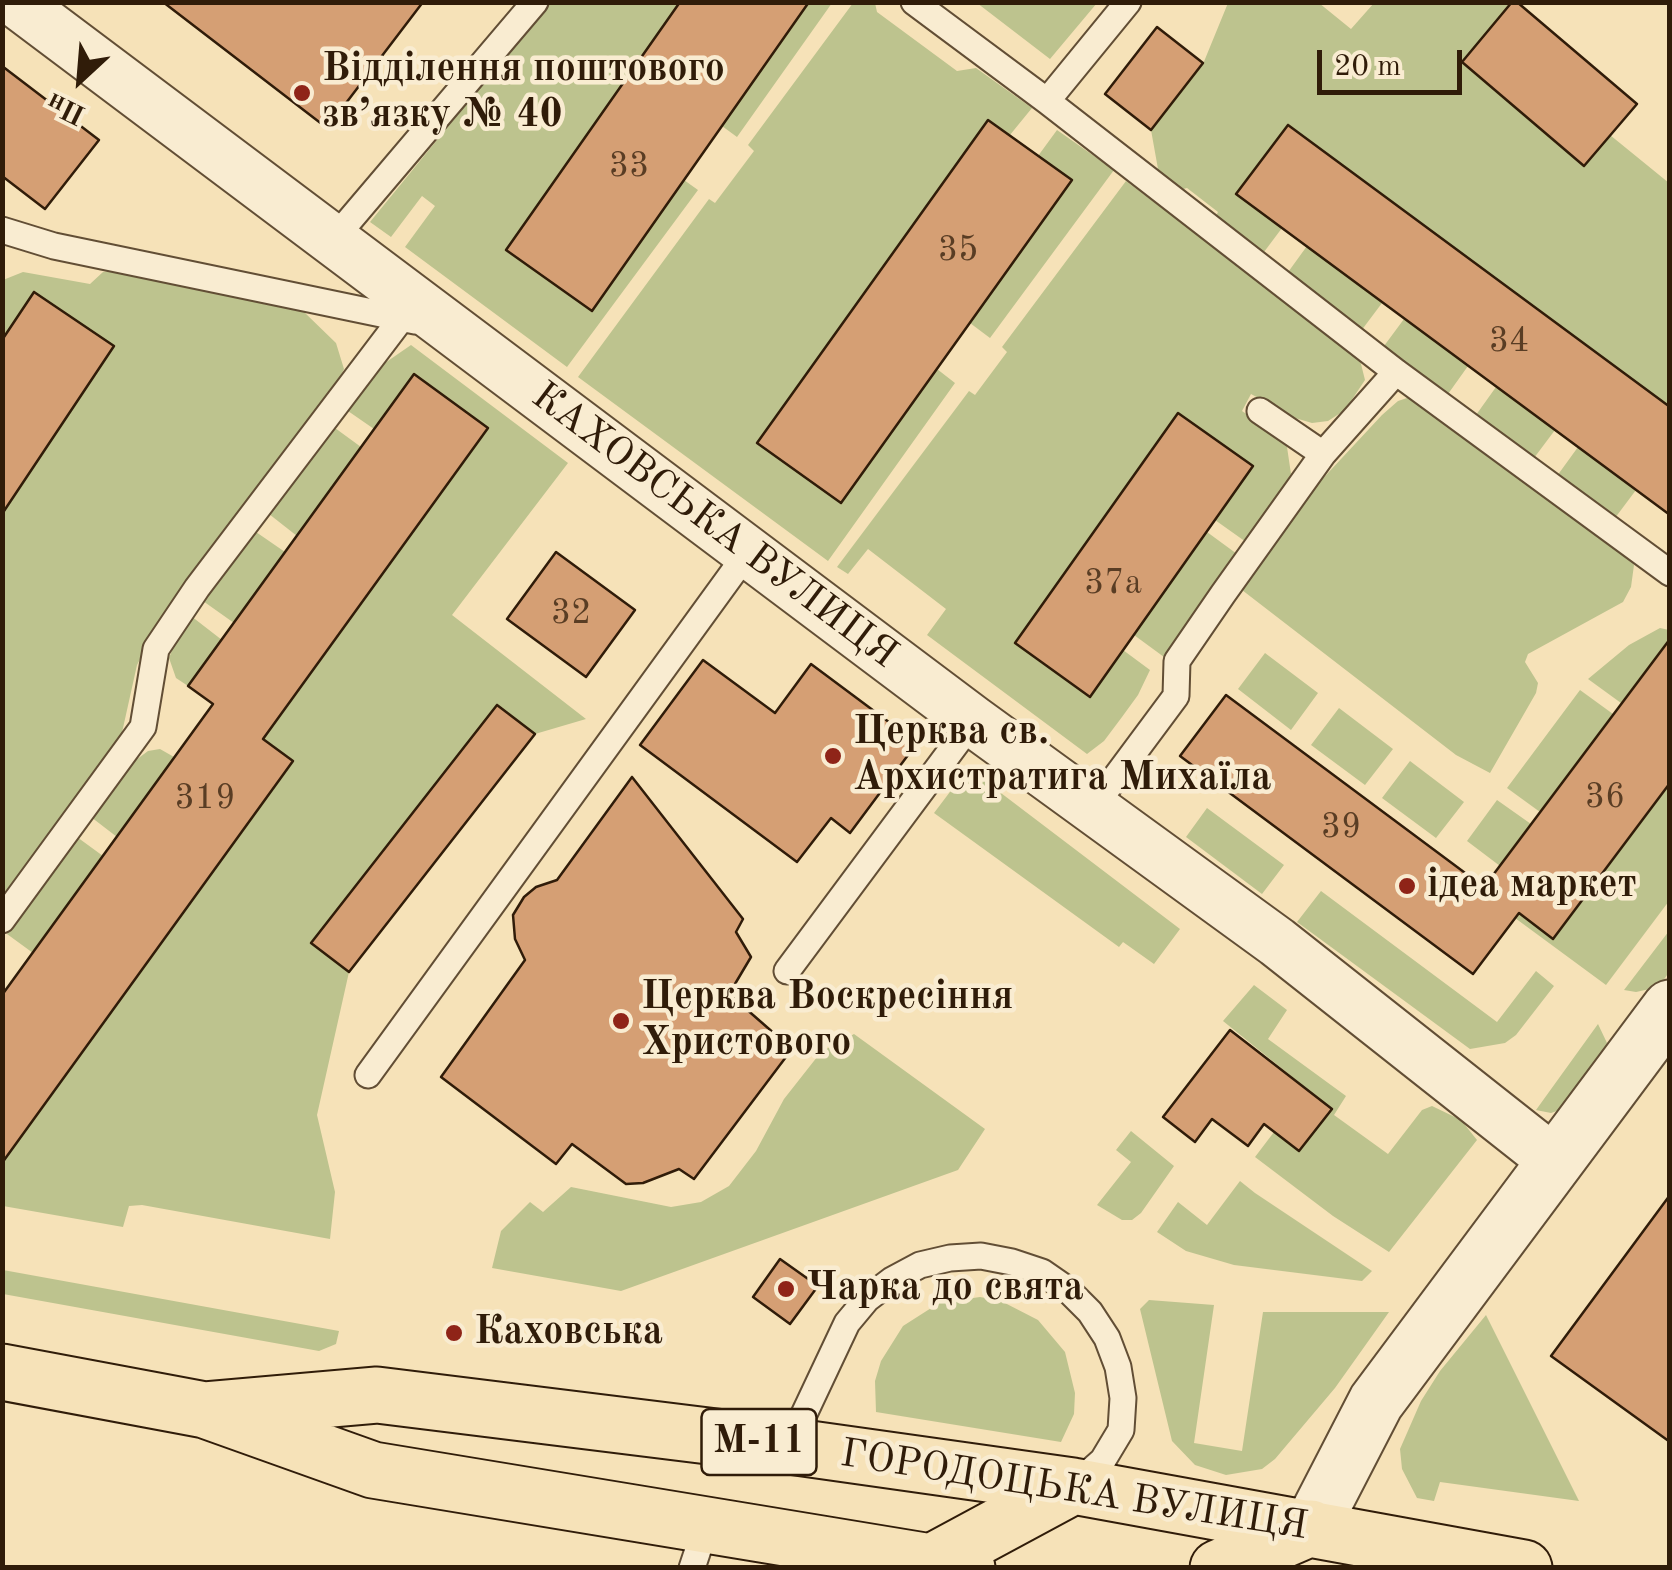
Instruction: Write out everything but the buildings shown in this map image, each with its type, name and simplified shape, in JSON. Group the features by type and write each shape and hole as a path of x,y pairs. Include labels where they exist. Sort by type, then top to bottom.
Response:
{"main road":[{"name":"ГОРОДОЦЬКА ВУЛИЦЯ","path":"2,1372 205,1410 372,1470 700,1546 949,1564"},
{"name":"ГОРОДОЦЬКА ВУЛИЦЯ","path":"205,1410 377,1396 790,1446 1073,1486 1524,1568"},
{"path":"949,1564 1073,1486"},
{"path":"1218,1568 1310,1528 1348,1568"}],"street":[{"name":"КАХОВСЬКА ВУЛИЦЯ","path":"16,2 1092,810 1277,942 1553,1160"},
{"path":"1310,1528 1376,1402 1553,1160 1661,1037"}],"lane":[{"path":"332,241 535,2"},
{"path":"914,2 1396,372 1670,573"},
{"path":"1047,101 1128,2"},
{"path":"7,238 450,326"},
{"path":"2,920 144,727 156,648 400,318"},
{"path":"1092,810 1176,696 1177,660 1323,454 1396,372"},
{"path":"1260,411 1323,454"},
{"path":"368,1075 748,552"},
{"path":"787,971 973,721"},
{"path":"790,1446 848,1323 868,1299 892,1280 920,1266 950,1258 981,1256 1042,1272 1068,1290 1090,1312 1118,1368 1123,1398 1121,1430 1103,1460 1073,1486"}],"green space":[{"path":"549,3 680,3 506,251 592,311 684,180 698,190 567,367 405,247 435,206 422,196 391,237 370,222"},
{"path":"809,3 832,3 737,137 722,126"},
{"path":"853,3 875,3 877,12 957,71 976,68 1032,108 758,443 841,503 937,369 955,383 828,561 578,377 709,199 715,203 754,151 748,145"},
{"path":"977,3 1097,3 1050,59"},
{"path":"1228,3 1319,3 1351,29 1374,3 1512,3 1462,62 1584,166 1610,135 1669,183 1669,407 1289,125 1237,194 1282,228 1261,256 1214,220 1218,212 1187,188 1176,191 1160,180 1151,130 1203,64"},
{"path":"1057,130 1114,170 990,338 970,323 1071,180 1038,156"},
{"path":"1126,181 1359,356 1365,380 1345,410 1328,421 1312,423 1251,394 1242,411 1277,435 1287,447 1291,474 1246,542 1215,520 1253,466 1178,414 1015,643 1090,696 1123,650 1150,670 1138,695 1104,741 1087,754 927,635 946,609 868,549 848,574 837,567 969,391 975,395 1007,352 1002,347"},
{"path":"1307,246 1382,303 1361,331 1286,275"},
{"path":"121,270 276,302 304,312 336,343 344,369 152,636 137,665 121,737 3,900 3,514 113,346 3,340 3,280 23,272 90,284 103,272"},
{"path":"1404,319 1468,366 1448,394 1384,346"},
{"path":"411,345 568,463 452,615 586,719 535,734 497,706 312,943 349,972 317,1115 335,1192 330,1239 142,1205 129,1206 123,1227 3,1206 2,1161 293,762 263,739 487,428 414,374 374,429 348,411 382,365"},
{"path":"1496,387 1555,430 1534,458 1476,415"},
{"path":"1413,396 1629,554 1634,565 1631,587 1623,602 1528,654 1525,662 1538,683 1536,693 1490,773 1456,755 1242,590 1314,488 1382,415 1398,401"},
{"path":"335,428 361,447 297,536 269,514"},
{"path":"1578,447 1636,490 1615,518 1557,476"},
{"path":"256,532 285,552 234,623 203,601"},
{"path":"1207,532 1237,554 1164,657 1134,635"},
{"path":"191,616 222,640 188,686 176,678 169,658"},
{"path":"1660,628 1669,630 1669,654 1662,649 1621,703 1588,679 1629,645"},
{"path":"1265,653 1318,693 1291,730 1238,689"},
{"path":"1580,690 1613,714 1540,812 1507,788"},
{"path":"1339,708 1393,749 1365,785 1311,745"},
{"path":"160,749 174,757 117,837 91,817 128,766 148,751"},
{"path":"1410,761 1464,802 1436,838 1382,798"},
{"path":"968,768 1180,929 1154,964 1123,942 1119,947 934,813"},
{"path":"1669,783 1669,901 1606,985 1515,918 1518,913 1553,938"},
{"path":"1497,800 1531,824 1500,866 1467,841"},
{"path":"1207,808 1284,865 1262,894 1186,837"},
{"path":"77,837 103,856 33,953 7,934"},
{"path":"1321,891 1497,1022 1536,971 1554,986 1516,1035 1505,1043 1470,1049 1297,922"},
{"path":"1669,931 1669,972 1659,987 1636,992 1624,990"},
{"path":"1254,985 1287,1010 1268,1039 1346,1096 1334,1115 1388,1154 1422,1110 1432,1106 1461,1120 1477,1140 1389,1252 1333,1216 1255,1157 1274,1132 1299,1151 1332,1109 1223,1021"},
{"path":"1598,1024 1607,1043 1605,1051 1563,1109 1551,1113 1536,1110"},
{"path":"854,1034 985,1129 958,1170 621,1291 492,1268 501,1231 530,1202 543,1212 571,1187 671,1207 701,1202 729,1186 756,1151 784,1099 821,1052"},
{"path":"1131,1131 1174,1166 1141,1213 1132,1220 1122,1220 1097,1205 1131,1162 1116,1150"},
{"path":"1240,1181 1372,1271 1362,1281 1234,1265 1186,1251 1157,1232 1178,1202 1207,1225"},
{"path":"3,1270 339,1331 336,1344 319,1351 3,1294"},
{"path":"980,1297 1001,1301 1038,1320 1065,1352 1075,1393 1074,1414 1061,1442 876,1412 875,1381 881,1361 903,1326 939,1303"},
{"path":"1149,1300 1214,1305 1194,1443 1242,1451 1263,1312 1389,1312 1335,1388 1275,1459 1262,1469 1226,1475 1195,1465 1172,1441 1140,1309"},
{"path":"1486,1315 1579,1501 1440,1482 1434,1501 1417,1498 1402,1469 1400,1449 1421,1401"}],"place":[{"name":"Відділення поштового зв’язку № 40","path":"302,93"},
{"name":"Церква св. Архистратига Михаїла","path":"833,756"},
{"name":"ідеа маркет","path":"1407,886"},
{"name":"Церква Воскресіння Христового","path":"621,1021"},
{"name":"Чарка до свята","path":"786,1289"},
{"name":"Каховська","path":"454,1333"}]}
